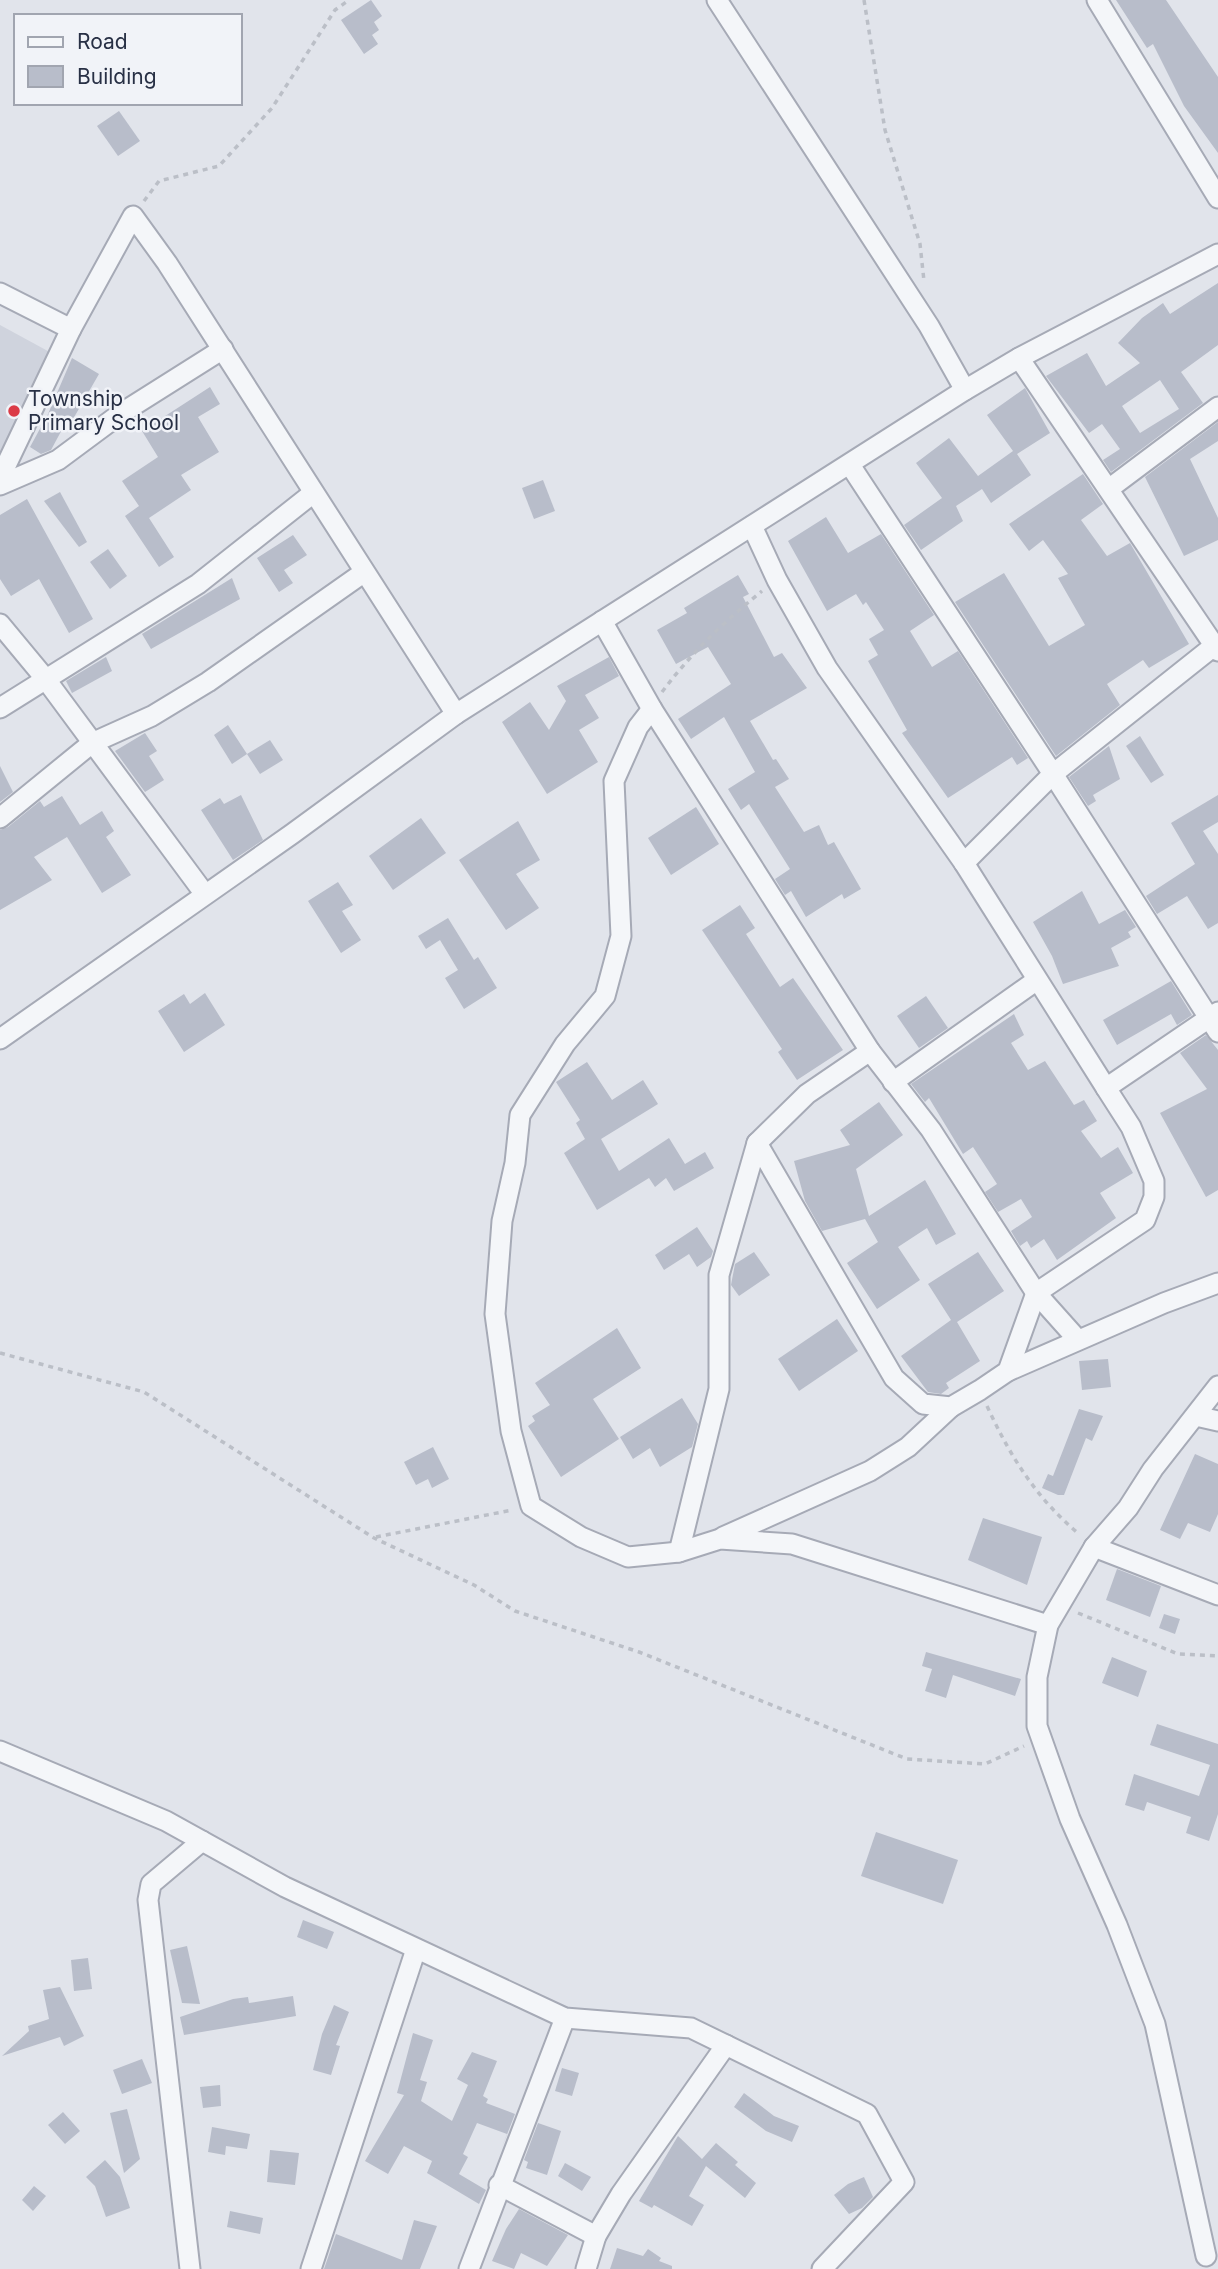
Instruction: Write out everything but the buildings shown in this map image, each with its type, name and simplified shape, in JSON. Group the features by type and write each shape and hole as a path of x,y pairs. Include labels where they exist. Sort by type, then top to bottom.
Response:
{"street":[{"path":"718,0 929,326 965,390"},
{"path":"1097,0 1218,198"},
{"path":"0,478 71,329 133,216 223,349 363,573 456,714"},
{"path":"3,1030 292,834 456,714 965,390 1019,358 1218,254"},
{"path":"0,293 71,329"},
{"path":"0,485 58,460 120,414 223,349"},
{"path":"964,863 1054,774 1216,648 1110,488 1019,358"},
{"path":"1110,488 1218,407"},
{"path":"850,465 1215,1021 1106,1088"},
{"path":"0,708 44,677 198,584 313,494"},
{"path":"752,526 777,580 851,705 900,769 964,863 1106,1088 1148,1161 1154,1181 1154,1197 1145,1220 1036,1293 1008,1371"},
{"path":"0,818 92,743 152,716 208,682 363,573"},
{"path":"602,621 652,709 870,1051 932,1130 1036,1293 1078,1340"},
{"path":"0,624 44,677 204,893"},
{"path":"652,709 638,727 614,780 621,936 605,996 565,1044 520,1115 515,1163 502,1221 495,1314 511,1431 531,1506 581,1537 628,1557 679,1552 720,1539 870,1471 908,1447 951,1407 1008,1371 1164,1303 1218,1283"},
{"path":"893,1082 1037,980"},
{"path":"679,1552 719,1389 719,1275 757,1143 807,1094 870,1051"},
{"path":"757,1143 894,1378 923,1404 951,1407"},
{"path":"1206,2256 1155,2024 1117,1925 1070,1819 1040,1735 1037,1726 1037,1677 1048,1625 1094,1547 1128,1508 1153,1469 1218,1387"},
{"path":"1196,1416 1218,1421"},
{"path":"720,1539 792,1544 1048,1625"},
{"path":"1094,1547 1218,1595"},
{"path":"0,1751 166,1821 285,1887 565,2018 691,2028 867,2114 904,2182 822,2269"},
{"path":"190,2269 148,1900 151,1884 202,1841"},
{"path":"311,2269 416,1949"},
{"path":"469,2269 565,2018"},
{"path":"586,2269 596,2236 621,2194 726,2045"},
{"path":"499,2185 596,2236"}],"path":[{"path":"133,216 159,181 219,166 271,108 335,10 349,0"},
{"path":"864,0 885,130 920,244 925,285"},
{"path":"652,709 694,651 716,628 777,580"},
{"path":"0,1353 144,1392 374,1538 474,1585 515,1611 639,1652 907,1759 985,1764 1012,1754 1040,1735"},
{"path":"980,1390 1008,1452 1042,1501 1063,1521"},
{"path":"374,1538 531,1506"},
{"path":"1059,1605 1178,1654 1218,1656"}],"shaded area":[{"name":"Township Primary School","path":"0,325 57,356 0,466"}],"place":[{"name":"Township Primary School","path":"14,411"}]}
